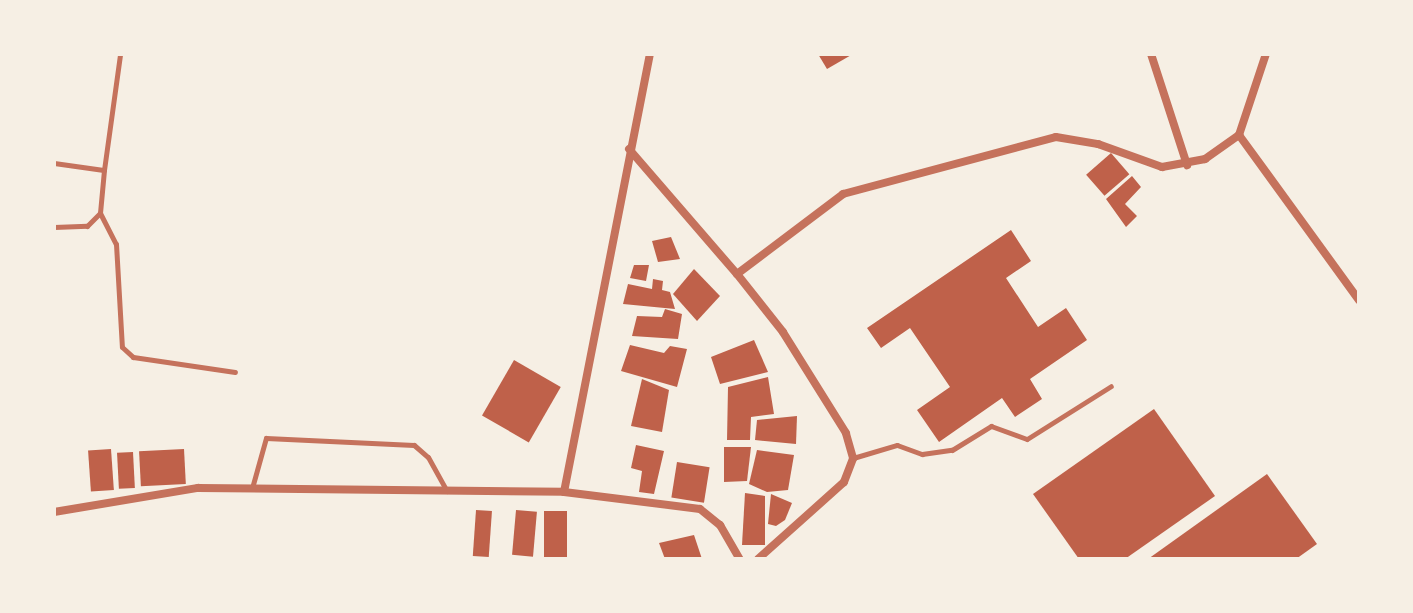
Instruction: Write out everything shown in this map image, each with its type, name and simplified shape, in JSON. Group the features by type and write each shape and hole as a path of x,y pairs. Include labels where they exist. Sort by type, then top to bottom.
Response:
{"street":[{"path":"564,492 650,54"},
{"path":"1151,54 1187,165"},
{"path":"737,274 843,194 1030,142 1075,139 1162,167 1187,165 1205,159 1239,135 1266,54"},
{"path":"1239,135 1359,300"},
{"path":"629,149 783,332 846,433 853,458 844,482 758,559"},
{"path":"54,512 198,488 564,492 700,509 720,525 740,559"}],"lane":[{"path":"120,54 100,213 116,244 122,347 133,357 235,372"},
{"path":"54,163 104,170"},
{"path":"54,227 87,226 100,213"},
{"path":"853,458 897,445 922,454 952,450 991,426 1027,439 1111,386"},
{"path":"252,489 266,438 414,445 428,457 447,491"}],"building":[{"path":"818,54 853,54 827,69"},
{"path":"1111,153 1129,174 1104,196 1086,175"},
{"path":"1132,176 1141,187 1125,204 1137,216 1126,227 1106,199"},
{"path":"1011,230 1031,261 1006,278 1038,327 1066,308 1087,340 1030,379 1042,399 1015,417 1002,398 939,442 917,410 950,387 910,328 881,348 867,328"},
{"path":"671,237 680,259 658,262 652,241"},
{"path":"634,265 649,265 646,281 630,278"},
{"path":"694,269 720,296 697,321 673,294"},
{"path":"653,279 663,281 662,290 670,292 675,309 623,304 628,284 652,289"},
{"path":"665,309 682,314 678,339 632,336 637,316 662,317"},
{"path":"754,340 768,372 720,384 711,357"},
{"path":"630,345 664,353 670,346 687,349 677,387 621,371"},
{"path":"514,360 561,387 529,442 482,415"},
{"path":"768,377 774,414 751,417 750,440 727,440 728,387"},
{"path":"642,379 669,390 662,432 631,426"},
{"path":"1154,409 1215,496 1125,559 1079,559 1033,494"},
{"path":"797,416 796,444 755,440 757,420"},
{"path":"636,445 664,451 654,494 639,492 642,471 631,468"},
{"path":"724,447 751,447 747,481 724,482"},
{"path":"111,449 114,490 91,492 88,451"},
{"path":"184,449 186,484 141,486 139,451"},
{"path":"757,450 794,455 788,490 767,492 749,484"},
{"path":"133,452 135,488 119,489 117,453"},
{"path":"677,462 710,467 704,503 671,498"},
{"path":"1267,474 1317,544 1296,559 1148,559"},
{"path":"745,493 765,496 765,545 742,545"},
{"path":"771,494 792,503 785,520 776,526 768,524"},
{"path":"476,510 492,511 489,557 473,556"},
{"path":"516,510 537,512 533,557 512,555"},
{"path":"544,511 567,511 567,559 544,559"},
{"path":"694,535 702,559 665,559 659,543"}]}
